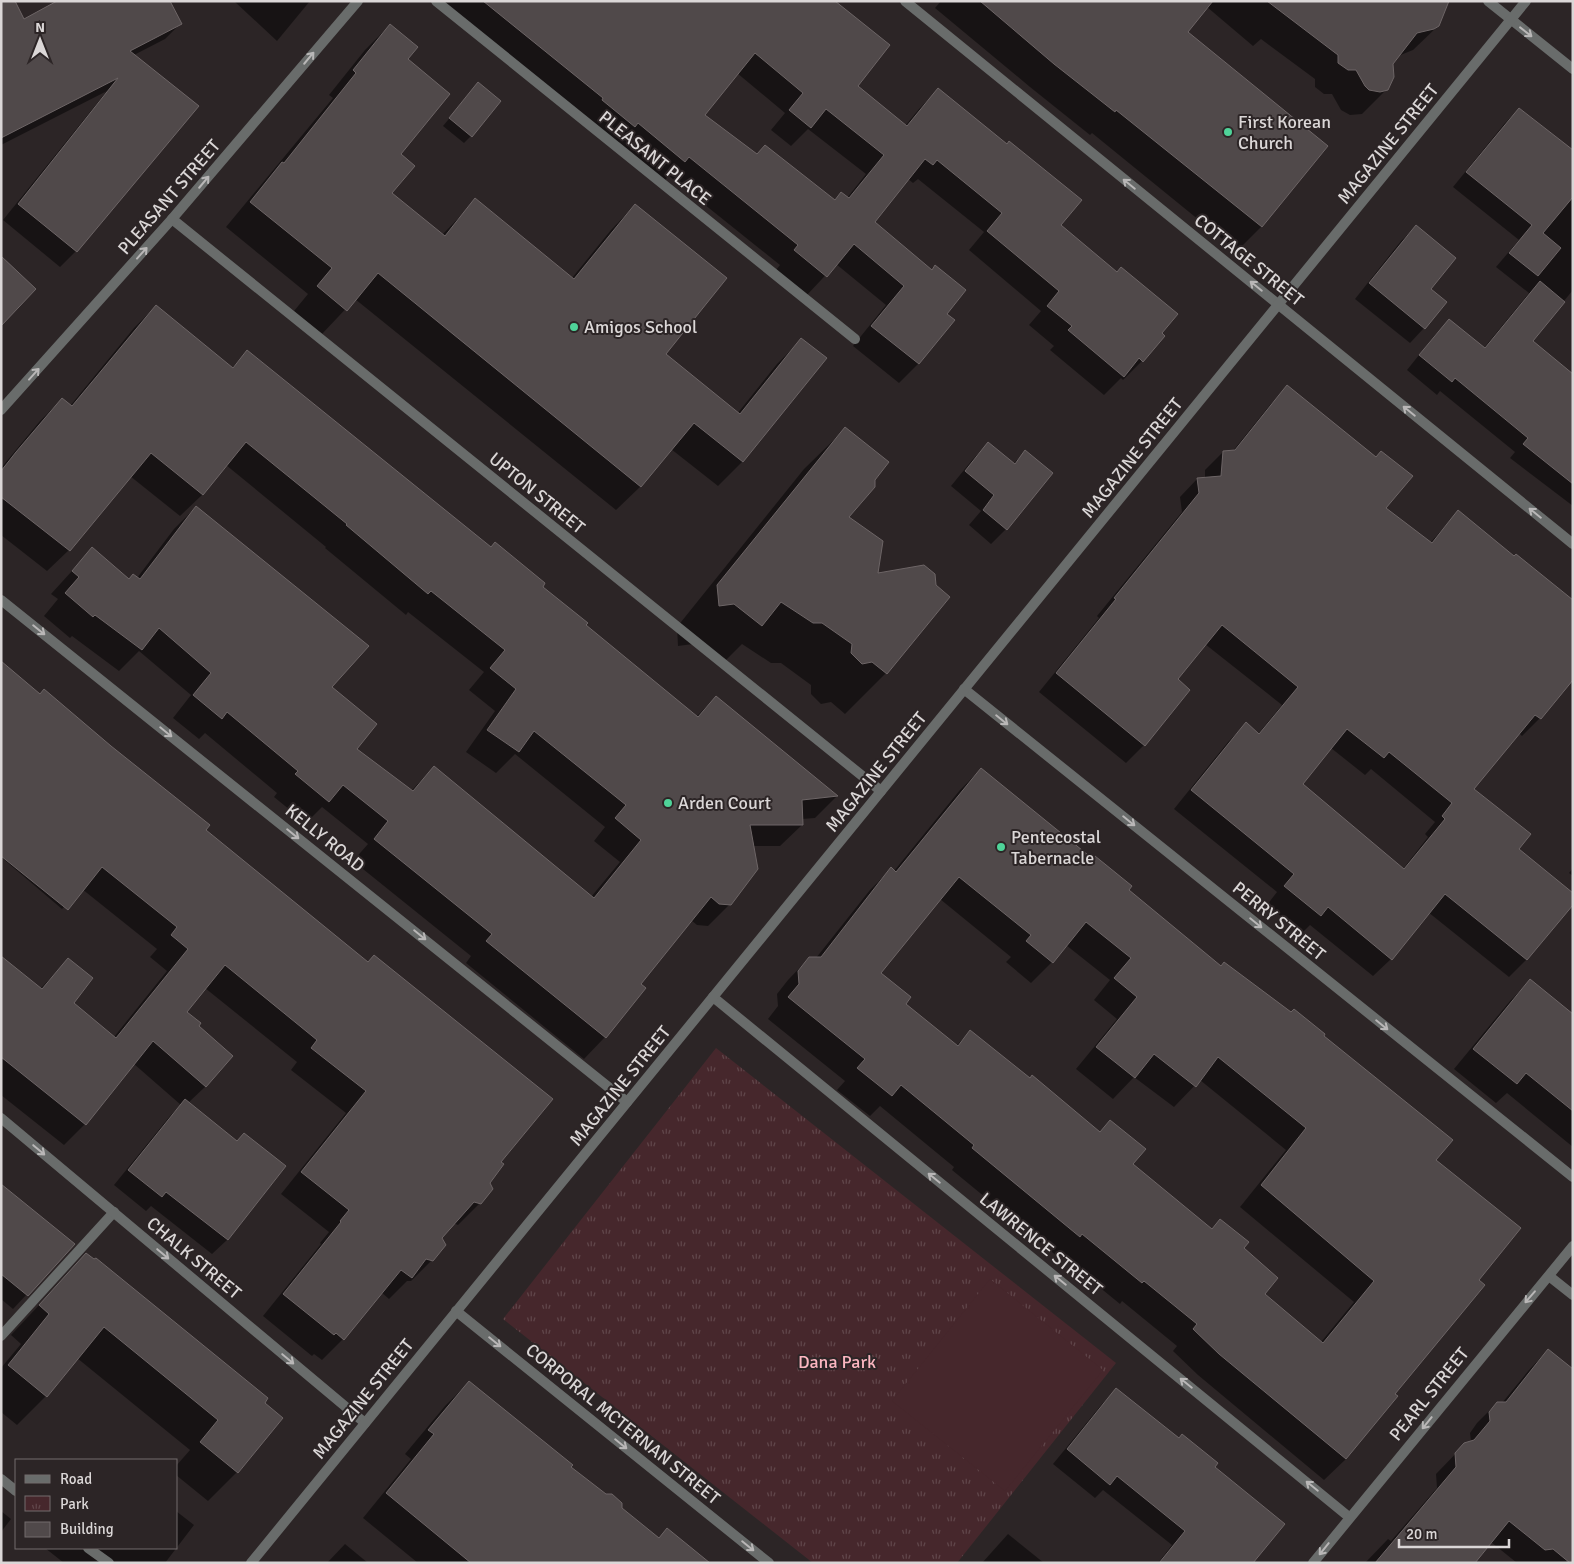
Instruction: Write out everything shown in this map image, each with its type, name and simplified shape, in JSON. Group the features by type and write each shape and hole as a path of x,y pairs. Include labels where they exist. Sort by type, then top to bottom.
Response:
{"street":[{"name":"PLEASANT STREET","path":"1,410 172,219 358,1"},
{"name":"PLEASANT PLACE","path":"436,1 855,339"},
{"name":"COTTAGE STREET","path":"905,1 1573,544"},
{"path":"1488,1 1573,69"},
{"name":"MAGAZINE STREET","path":"251,1563 1526,1"},
{"name":"UPTON STREET","path":"172,219 881,792"},
{"name":"KELLY ROAD","path":"1,600 627,1102"},
{"name":"PERRY STREET","path":"964,689 1573,1177"},
{"name":"LAWRENCE STREET","path":"713,997 1349,1517"},
{"name":"CHALK STREET","path":"1,1118 365,1423"},
{"path":"1,1336 114,1212"},
{"name":"PEARL STREET","path":"1313,1563 1573,1246"},
{"path":"1549,1276 1573,1295"},
{"name":"CORPORAL MCTERNAN STREET","path":"456,1311 769,1563"},
{"path":"1,1479 15,1490"},
{"path":"89,1549 109,1563"}],"green space":[{"name":"Dana Park","path":"716,1048 1116,1363 957,1563 813,1563 503,1319"},
{"path":"990,1279 1103,1370 1005,1491 892,1401"}],"building":[{"path":"1,1 15,1 24,19 57,1 170,1 182,24 130,51 199,106 77,252 18,204 118,78 1,138"},
{"path":"483,1 835,1 890,45 858,86 907,126 938,88 1007,144 1009,141 1082,200 1061,225 1117,272 1121,267 1178,314 1162,333 1165,336 1143,362 1139,358 1124,377 1068,330 1072,326 1047,306 1059,291 987,231 1002,213 937,160 933,165 925,159 875,222 932,270 935,265 966,290 947,314 955,320 919,364 871,326 904,286 854,244 827,277 794,250 798,245 689,157 685,162 638,123 635,127 602,100 603,98","holes":["755,53 803,93 789,110 811,128 826,109 884,155 849,198 841,192 835,200 765,145 757,154 705,115"]},
{"path":"980,1 1213,1 1188,32 1328,146 1262,227 1116,110 1115,112 1054,64"},
{"path":"1267,1 1449,1 1439,26 1417,33 1393,64 1394,77 1388,90 1380,92 1369,90 1356,70 1348,70 1338,63 1338,55"},
{"path":"390,24 418,47 408,59 450,94 401,154 415,166 392,193 445,236 475,198 574,279 635,204 727,278 666,354 740,414 801,338 827,358 743,462 694,423 641,487 378,273 347,311 317,286 332,268 250,202 282,162 284,163 356,73 353,70"},
{"path":"478,82 501,101 472,137 449,118"},
{"path":"1519,108 1573,150 1573,197 1543,233 1561,248 1538,276 1509,253 1532,225 1466,172"},
{"path":"1416,225 1456,258 1431,289 1447,302 1425,329 1369,283"},
{"path":"1,256 36,289 1,326"},
{"path":"1540,281 1565,302 1533,341 1573,374 1573,484 1523,444 1528,438 1455,378 1452,382 1419,355 1449,319 1485,348"},
{"path":"156,305 233,368 247,350 491,547 495,542 545,583 543,587 588,623 586,625 698,717 716,696 838,796 802,800 803,825 750,825 758,869 731,905 719,904 711,897 641,984 646,988 606,1038 486,941 492,934 374,839 388,821 343,785 329,802 295,774 298,771 227,712 222,719 193,695 211,673 159,628 142,650 95,615 93,617 65,593 79,577 72,571 92,547 129,579 133,574 140,579 196,506 369,646 332,687 377,724 357,749 413,791 434,766 594,898 641,840 615,818 626,805 534,731 519,752 487,730 516,689 490,668 505,650 431,591 428,594 347,524 246,442 203,495 151,453 70,551 1,497 1,471 16,452 62,398 72,406"},
{"path":"1287,385 1376,457 1381,451 1413,476 1386,508 1432,543 1458,510 1514,556 1516,554 1573,600 1573,680 1541,719 1535,715 1474,789 1531,834 1519,849 1573,893 1573,905 1527,960 1445,894 1392,960 1328,907 1321,916 1284,886 1294,874 1191,790 1246,722 1259,734 1298,687 1222,625 1178,679 1190,690 1145,746 1056,673 1199,493 1197,478 1221,476 1223,451 1235,450","holes":["1347,729 1384,758 1389,752 1452,803 1442,816 1445,819 1404,869 1303,784"]},
{"path":"845,427 889,462 875,480 875,487 849,517 883,541 878,573 924,565 935,574 936,585 950,597 887,674 872,662 862,664 851,653 852,644 822,623 813,623 781,602 762,626 734,604 719,606 717,585"},
{"path":"988,442 1015,464 1025,450 1053,473 1007,530 983,510 994,495 965,471"},
{"path":"1,661 40,694 44,689 111,746 210,825 206,830 368,962 374,955 553,1099 501,1162 504,1164 490,1183 493,1189 481,1204 474,1202 442,1238 446,1245 433,1261 426,1259 412,1278 401,1270 344,1340 336,1333 334,1335 283,1294 349,1210 301,1172 366,1091 311,1048 317,1040 225,965 187,1012 201,1023 199,1026 233,1056 206,1087 153,1041 86,1125 1,1057 1,956 42,989 68,958 93,978 74,1003 116,1038 188,949 171,935 177,927 102,867 68,910 1,856"},
{"path":"981,768 1093,859 1095,856 1132,886 1129,890 1221,966 1224,962 1291,1012 1294,1009 1325,1034 1324,1036 1453,1140 1436,1160 1521,1228 1479,1280 1485,1285 1395,1394 1398,1396 1346,1459 1219,1354 1193,1329 1197,1324 1144,1281 1142,1283 1082,1234 1080,1237 972,1148 974,1145 901,1085 892,1096 857,1068 865,1059 788,997 799,984 798,971 809,957 821,957 891,867 896,872","holes":["959,877 1031,935 1026,941 1053,963 1086,922 1131,958 1114,978 1137,997 1096,1047 1135,1078 1154,1054 1196,1087 1218,1057 1306,1128 1261,1185 1374,1281 1323,1343 1265,1294 1278,1278 1244,1248 1249,1242 1220,1219 1212,1229 1133,1164 1146,1149 1110,1120 1100,1132 1032,1075 1030,1078 970,1030 958,1046 906,1004 911,997 881,973"]},
{"path":"1530,979 1573,1014 1573,1111 1526,1073 1517,1084 1473,1049"},
{"path":"185,1099 237,1141 244,1133 286,1166 228,1240 166,1192 162,1197 128,1170"},
{"path":"1,1184 75,1244 28,1296 1,1274"},
{"path":"86,1253 94,1259 96,1258 268,1398 265,1403 283,1418 238,1473 200,1442 218,1420 104,1327 47,1397 8,1365 49,1314 39,1305"},
{"path":"1548,1349 1573,1369 1573,1563 1570,1563 1553,1549 1545,1550 1509,1521 1475,1563 1375,1563 1456,1467 1455,1453 1464,1443 1474,1440 1490,1421 1489,1412 1497,1402 1506,1402"},
{"path":"469,1381 573,1465 571,1467 606,1494 612,1494 622,1503 622,1508 659,1538 667,1528 710,1563 471,1563 386,1493 434,1434 428,1430"},
{"path":"1116,1388 1179,1438 1182,1434 1218,1463 1215,1467 1285,1524 1253,1563 1159,1563 1185,1531 1117,1476 1110,1485 1067,1449"}],"place":[{"name":"First Korean Church","path":"1228,132"},
{"name":"Amigos School","path":"574,327"},
{"name":"Arden Court","path":"668,803"},
{"name":"Pentecostal Tabernacle","path":"1001,847"}]}
